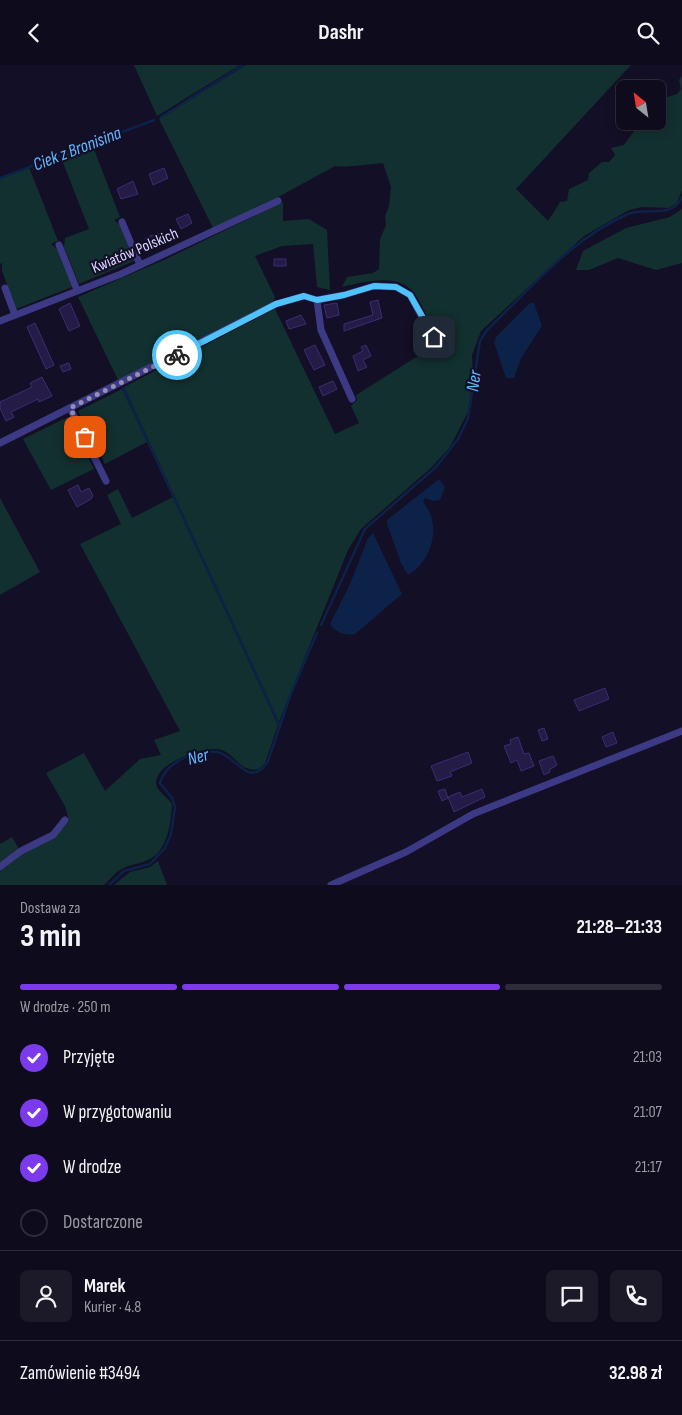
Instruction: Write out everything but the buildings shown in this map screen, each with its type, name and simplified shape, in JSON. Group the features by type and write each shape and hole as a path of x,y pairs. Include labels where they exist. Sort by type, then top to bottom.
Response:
{"street":[{"name":"Kwiatów Polskich","path":"0,321 140,265 278,201"},
{"path":"122,222 140,265"},
{"path":"60,245 77,290"},
{"path":"0,443 276,304 304,296 317,300 344,295 374,286 396,287 410,295 434,337"},
{"path":"5,288 15,315"},
{"path":"317,300 320,330 352,399"},
{"path":"70,408 106,481"},
{"path":"331,885 406,852 473,815 682,731"},
{"path":"0,867 21,851 53,835 65,820"}],"green space":[{"path":"134,65 240,65 157,116"},
{"path":"246,65 631,65 516,189 548,221 560,202 567,201 569,189 588,180 589,173 602,162 609,162 615,155 611,148 624,145 635,130 666,130 666,97 677,94 681,89 679,80 682,76 682,190 677,203 669,208 642,207 629,210 584,236 481,331 472,355 473,375 468,412 450,447 432,467 361,529 348,550 279,722 124,387 275,309 335,434 359,423 351,406 357,400 356,395 432,347 442,335 430,322 417,297 402,284 382,280 342,287 347,277 373,273 379,269 380,239 386,225 385,216 389,206 391,187 383,163 335,166 282,195 213,228 159,119"},
{"path":"92,144 120,217 114,220 120,225 134,261 79,284 64,247 65,238 89,229 60,155"},
{"path":"29,167 58,241 51,244 57,249 72,287 16,309 2,271 2,263 0,264 0,179"},
{"path":"283,202 283,221 309,219 327,230 330,290 317,287 313,244 282,246 255,256 275,297 272,303 119,382 78,297 166,259"},
{"path":"682,209 682,263 656,270 618,258 589,270 576,270 583,251 626,228 670,217"},
{"path":"122,389 147,442 105,464 78,411"},
{"path":"68,417 94,469 51,490 23,439"},
{"path":"118,489 132,518 173,497 278,725 265,763 259,769 252,770 246,768 222,750 209,749 180,758 163,769 156,783 158,789 172,804 171,819 164,844 155,856 119,870 104,885 0,885 0,872 23,853 53,839 69,821 65,806 46,773 84,753 105,791 140,759 161,755 154,740 180,731 80,544 121,524 107,495"},
{"path":"0,498 40,572 0,595"},
{"path":"12,837 19,849 0,863 0,844"},
{"path":"158,861 167,885 114,885 130,872 150,867"}],"water":[{"path":"530,303 534,303 542,326 521,358 514,378 506,378 494,342 496,337"},
{"path":"439,479 445,487 440,500 433,501 425,498 423,502 429,511 433,528 429,551 420,565 408,575 401,563 387,520"},
{"path":"373,533 402,594 355,634 344,634 337,631 330,624 350,584 368,538"}],"waterway":[{"name":"Ciek z Bronisina","path":"161,117 243,65"},
{"name":"Ciek z Bronisina","path":"0,178 154,120"},
{"name":"Ner","path":"321,625 365,529 436,467 458,439 468,418 480,341 487,330 570,250 588,236 628,214 672,208 678,204 682,197"},
{"path":"123,388 280,726"},
{"name":"Ner","path":"109,885 124,871 150,864 165,848 171,834 175,807 172,798 160,783 168,769 175,763 191,755 217,752 230,758 242,769 255,773 268,761 290,696 317,633"}],"way so far":[{"path":"85,437 70,408 177,355"}],"route":[{"path":"177,355 276,304 304,296 317,300 344,295 374,286 403,289 410,295 429,332 434,337"}]}
